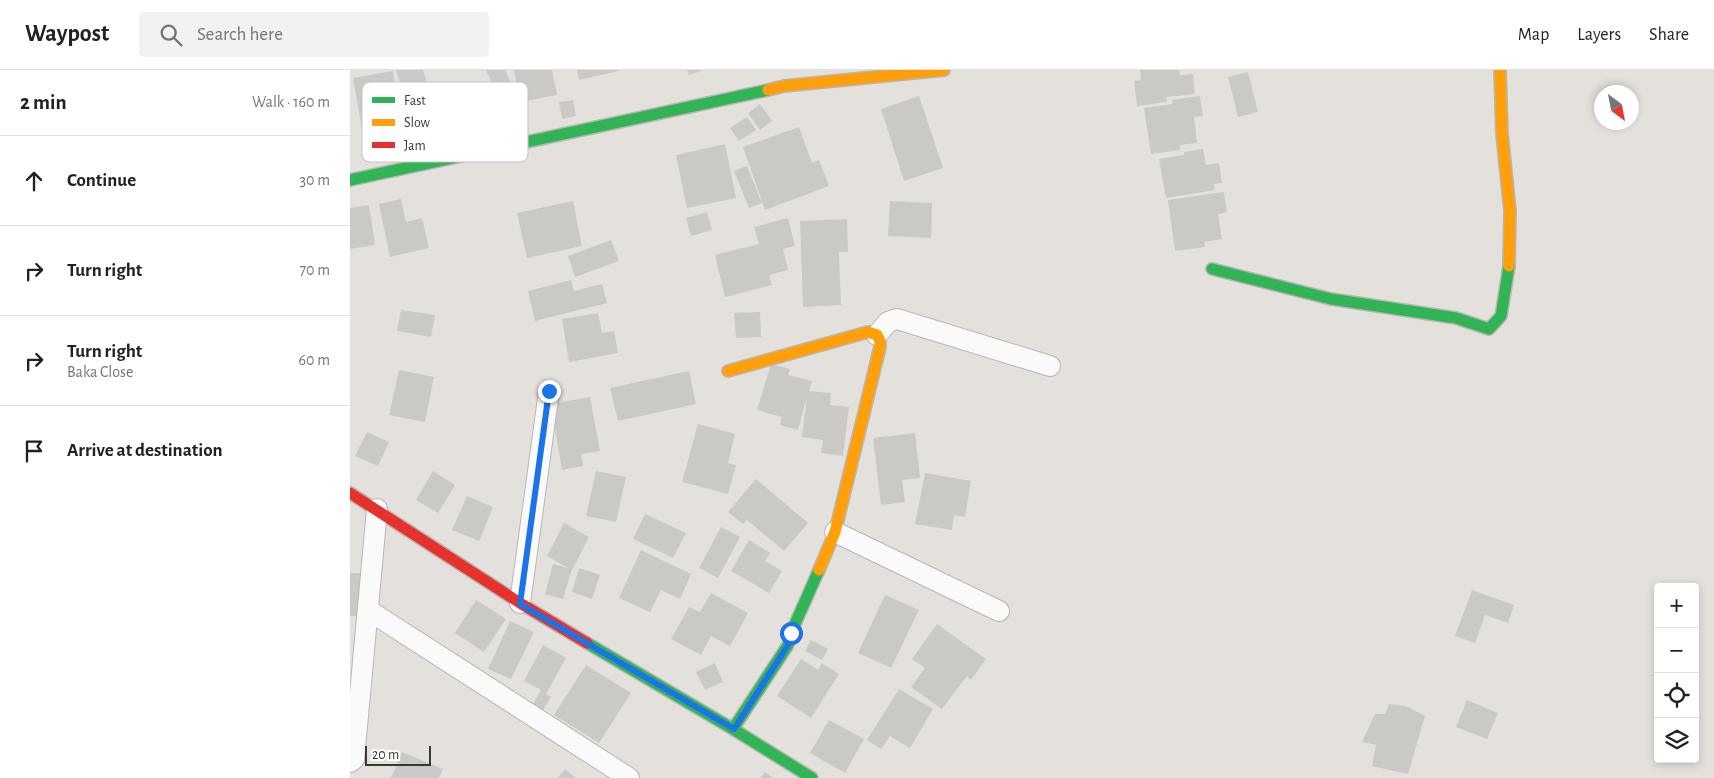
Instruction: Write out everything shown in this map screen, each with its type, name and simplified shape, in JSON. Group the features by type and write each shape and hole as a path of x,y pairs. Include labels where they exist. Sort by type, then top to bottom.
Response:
{"street":[{"path":"528,141 784,86 944,70"},
{"path":"1212,269 1331,300 1456,318 1489,329 1501,316 1509,263 1510,211 1502,134 1500,70"},
{"path":"350,180 433,162"},
{"path":"877,335 888,322 896,319 1050,366"},
{"path":"728,371 868,332 877,335 880,340 880,347 835,532 791,633 788,645 734,729"},
{"path":"520,604 549,391"},
{"path":"350,493 520,604 734,729 812,778"},
{"path":"350,762 354,759 377,510"},
{"path":"835,532 999,611"},
{"path":"368,610 629,778"}],"building":[{"path":"396,70 423,70 427,82 400,82"},
{"path":"486,70 505,70 511,82 492,82"},
{"path":"514,70 552,70 557,95 528,100 528,82 516,82"},
{"path":"577,70 618,70 618,71 579,80"},
{"path":"687,70 704,70 689,75"},
{"path":"1140,70 1179,70 1180,75 1193,74 1195,94 1166,97 1167,102 1137,106 1134,81 1141,80"},
{"path":"393,71 395,82 362,82 362,128 353,78"},
{"path":"1248,72 1258,112 1238,117 1228,77"},
{"path":"919,96 943,168 904,181 881,109"},
{"path":"1200,96 1203,116 1194,117 1197,143 1180,145 1180,150 1151,154 1144,108 1173,104 1172,100"},
{"path":"573,100 576,116 562,119 559,102"},
{"path":"760,104 772,121 760,130 748,113"},
{"path":"747,117 756,130 739,141 730,128"},
{"path":"799,127 812,163 819,160 829,186 765,210 743,147"},
{"path":"725,144 736,198 687,208 676,155"},
{"path":"1203,149 1206,165 1219,163 1222,183 1214,184 1215,190 1166,198 1159,159 1184,155 1184,152"},
{"path":"747,166 762,203 749,208 734,171"},
{"path":"1224,192 1227,212 1218,214 1222,239 1204,242 1205,247 1175,251 1168,200"},
{"path":"401,199 406,222 422,218 429,248 390,257 379,204"},
{"path":"573,201 582,246 527,258 517,213"},
{"path":"890,201 932,203 931,238 888,236"},
{"path":"369,205 375,245 350,249 350,208"},
{"path":"707,212 712,230 691,236 686,218"},
{"path":"788,218 795,246 783,249 788,270 769,275 772,285 725,297 715,255 759,244 754,227"},
{"path":"847,219 848,252 839,252 841,305 803,307 800,221"},
{"path":"611,240 619,261 575,277 568,256"},
{"path":"571,280 574,291 602,284 607,303 535,321 528,291"},
{"path":"401,310 435,315 431,337 397,331"},
{"path":"760,312 761,337 736,338 734,313"},
{"path":"598,313 602,333 614,331 618,353 569,362 562,319"},
{"path":"771,364 790,369 788,375 812,381 809,391 831,393 830,405 849,407 843,456 821,453 823,440 802,437 807,397 798,430 780,425 782,417 757,410"},
{"path":"399,370 434,377 425,422 389,415"},
{"path":"689,371 696,404 618,421 610,388"},
{"path":"590,397 600,451 581,454 583,466 562,470 551,404"},
{"path":"698,424 735,434 728,463 736,465 728,494 682,482"},
{"path":"367,432 389,442 378,466 355,456"},
{"path":"915,433 920,478 902,480 905,502 881,505 873,438"},
{"path":"433,471 455,485 438,513 416,500"},
{"path":"596,471 626,477 616,522 586,516"},
{"path":"925,473 971,481 965,517 954,515 952,530 915,524"},
{"path":"756,479 808,523 784,551 747,520 743,524 728,512"},
{"path":"467,496 493,507 479,541 452,530"},
{"path":"645,514 686,533 673,558 633,539"},
{"path":"564,523 589,537 572,570 547,556"},
{"path":"721,527 740,537 718,578 699,568"},
{"path":"749,540 770,553 765,561 782,571 769,593 731,571"},
{"path":"641,550 691,574 680,599 661,590 650,612 619,598"},
{"path":"553,564 572,569 563,599 545,594"},
{"path":"579,568 600,575 592,599 572,592"},
{"path":"350,573 365,573 364,616 350,616"},
{"path":"1472,590 1514,605 1508,623 1485,615 1475,643 1455,636"},
{"path":"711,593 748,613 730,646 711,636 701,655 671,639 689,607 700,612"},
{"path":"885,595 919,610 891,668 858,653"},
{"path":"476,600 506,619 484,652 455,633"},
{"path":"510,621 534,632 511,679 488,669"},
{"path":"937,624 986,659 971,680 967,676 942,709 911,687 925,668 912,659"},
{"path":"811,640 828,649 822,660 805,651"},
{"path":"543,645 566,658 546,694 551,697 543,710 533,704 541,690 524,681"},
{"path":"801,659 818,670 822,663 839,674 811,718 777,696"},
{"path":"715,663 723,682 705,690 696,672"},
{"path":"586,665 631,693 599,743 554,715"},
{"path":"899,689 933,709 910,748 890,736 881,749 867,740"},
{"path":"1467,700 1498,713 1487,739 1456,727"},
{"path":"1389,704 1406,706 1425,716 1408,774 1372,766 1376,745 1362,742 1375,714 1385,714"},
{"path":"829,720 864,739 845,773 810,753"},
{"path":"402,752 443,769 439,778 391,778"},
{"path":"565,769 576,778 558,778"},
{"path":"765,772 773,778 760,778"}],"traffic: fast":[{"path":"528,142 768,90"},
{"path":"350,180 434,162"},
{"path":"1212,269 1331,299 1456,318 1489,329 1501,316 1509,266"},
{"path":"733,729 788,645 791,633 819,570"},
{"path":"587,643 812,778"}],"traffic: slow":[{"path":"768,90 784,86 944,70"},
{"path":"1500,70 1502,134 1510,211 1509,266"},
{"path":"728,371 868,332 877,335 880,341 835,532 819,570"}],"traffic: jam":[{"path":"350,493 520,603 587,643"}],"route":[{"path":"549,391 520,604 734,729 788,645 791,633"}]}
